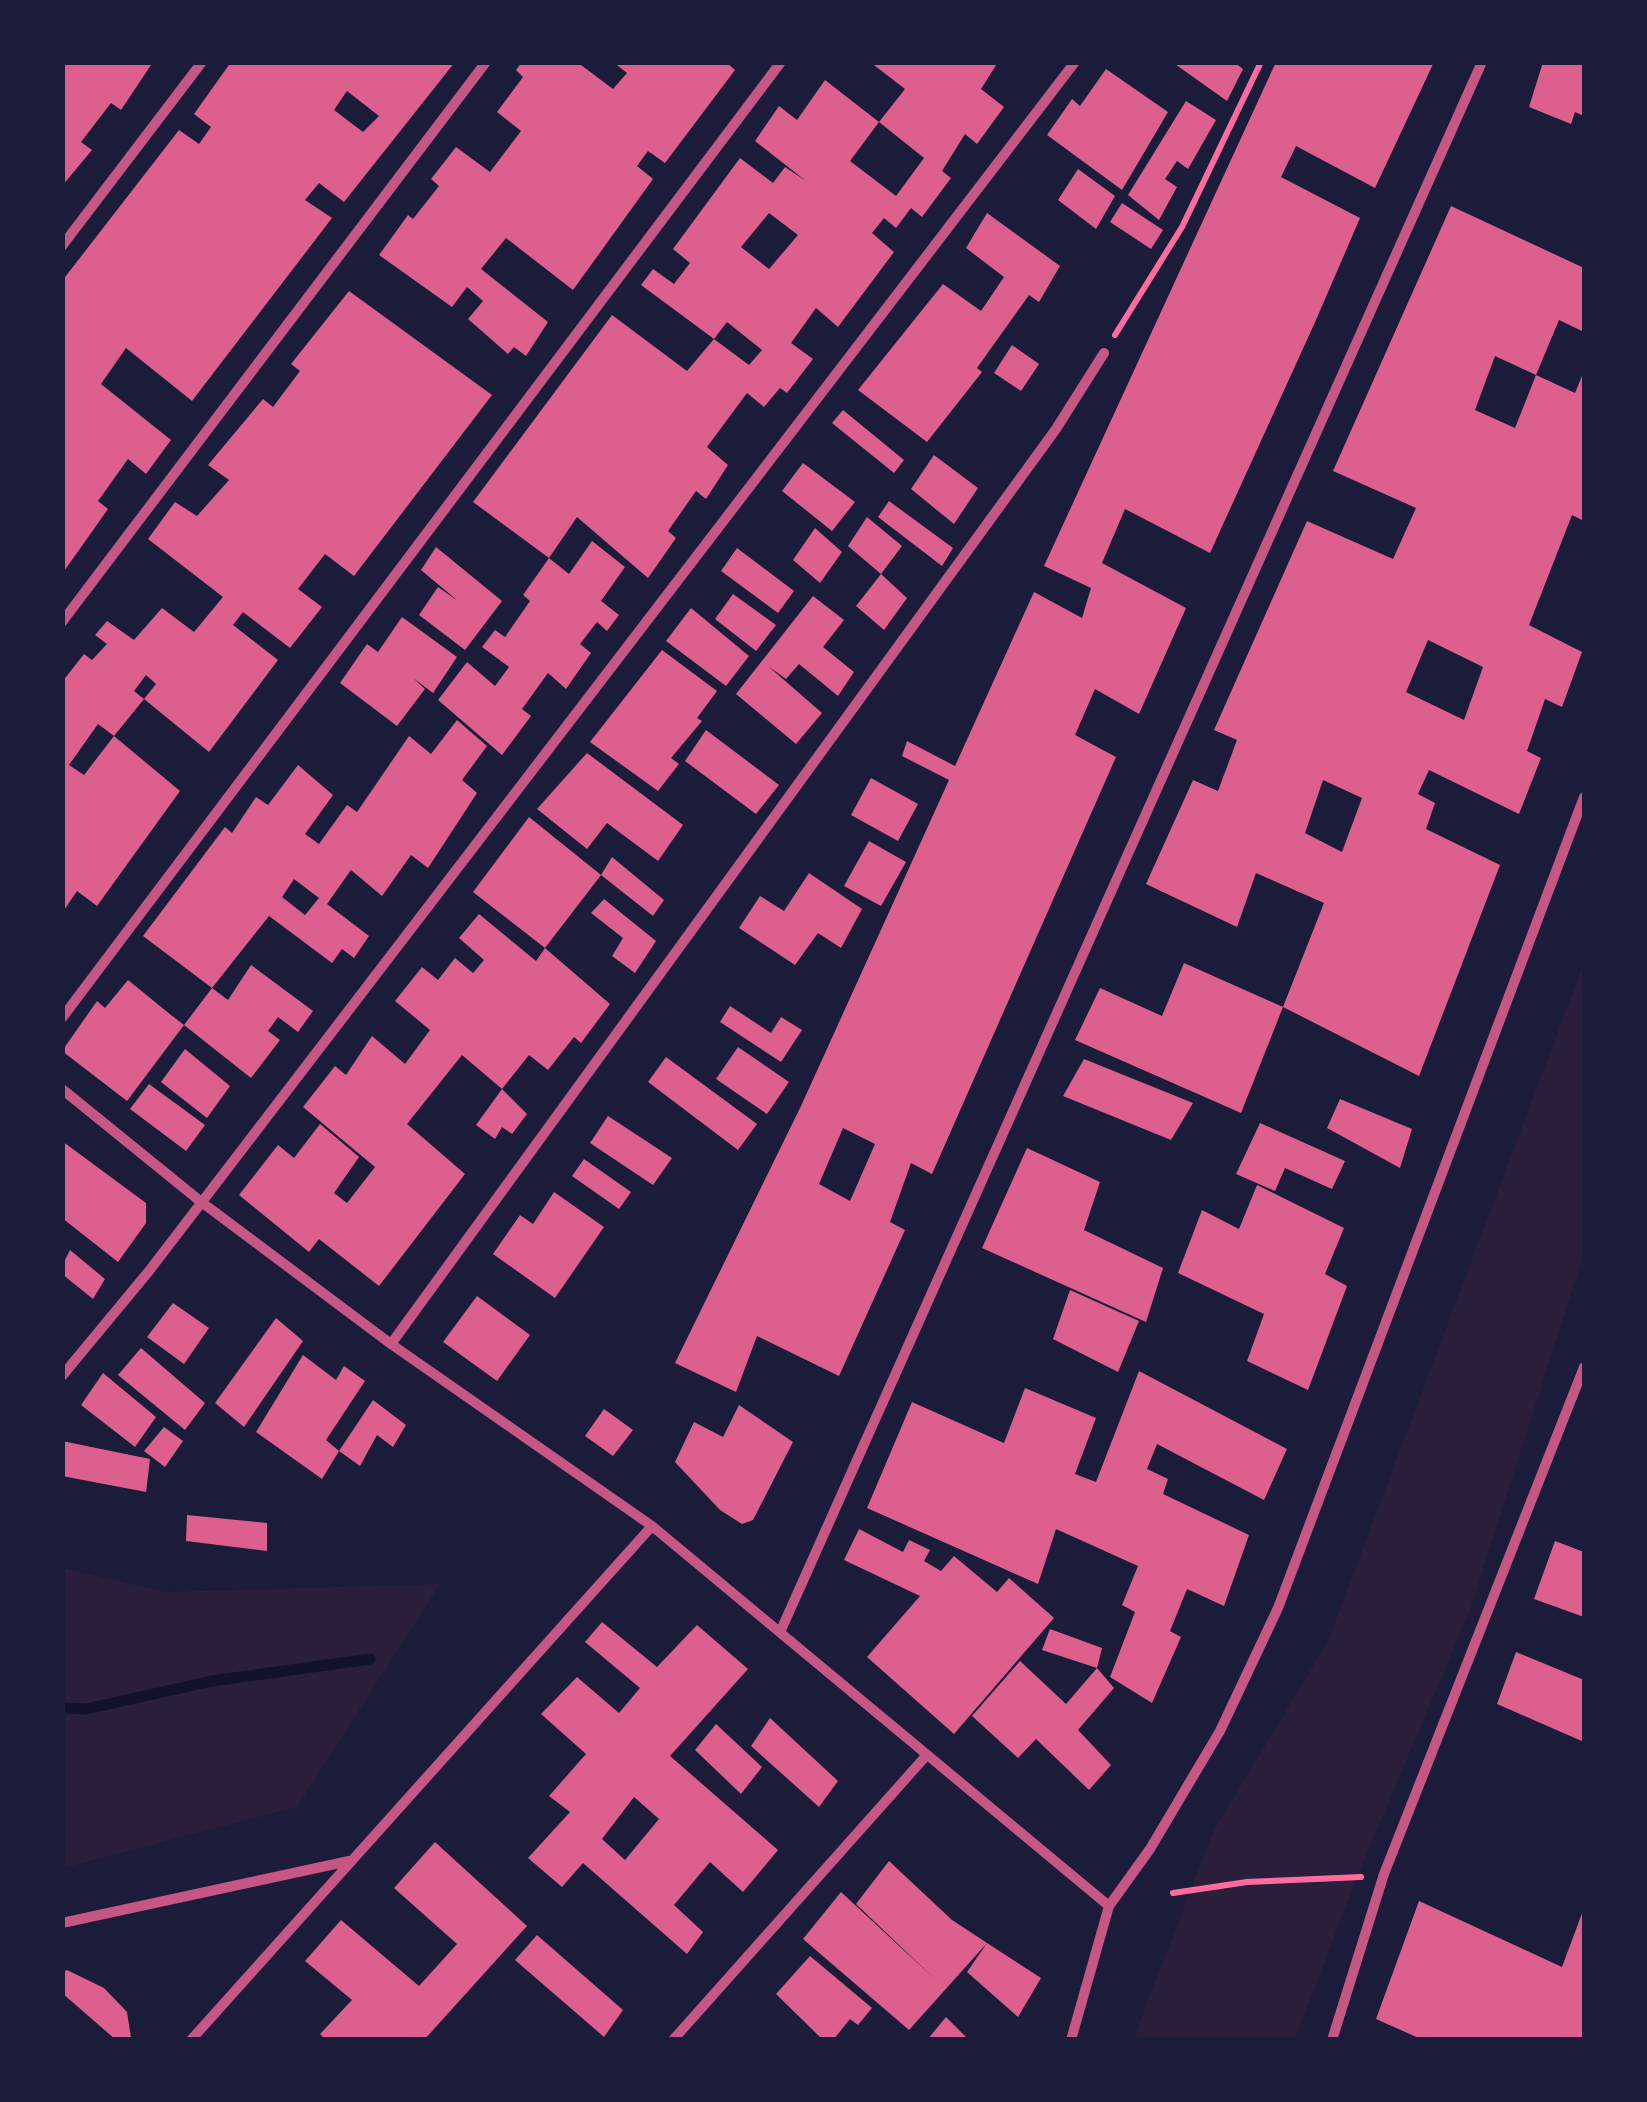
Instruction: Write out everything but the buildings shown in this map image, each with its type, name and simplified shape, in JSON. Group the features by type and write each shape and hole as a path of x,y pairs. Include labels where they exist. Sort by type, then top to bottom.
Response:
{"street":[{"path":"62,246 202,62"},
{"path":"62,622 486,62"},
{"path":"62,1018 781,62"},
{"path":"62,1376 1075,62"},
{"path":"781,1630 1482,62"},
{"path":"391,1344 1044,445 1104,353"},
{"path":"1071,2040 1109,1906 1150,1849 1220,1731 1278,1608 1584,797"},
{"path":"62,1089 200,1201 391,1344 652,1526 1109,1906"},
{"path":"1332,2040 1384,1874 1584,1367"},
{"path":"191,2040 652,1526"},
{"path":"673,2040 926,1757"},
{"path":"62,1923 350,1861"}],"path":[{"path":"1104,353 1182,227 1261,62"},
{"path":"1173,1893 1247,1882 1384,1874"}],"shaded area":[{"path":"1584,963 1584,1253 1470,1610 1357,1877 1295,2039 1133,2040 1213,1832 1328,1641"},
{"path":"63,1568 165,1592 440,1584 297,1807 63,1868"}],"waterway":[{"path":"62,1708 86,1709 212,1681 370,1659"}]}
